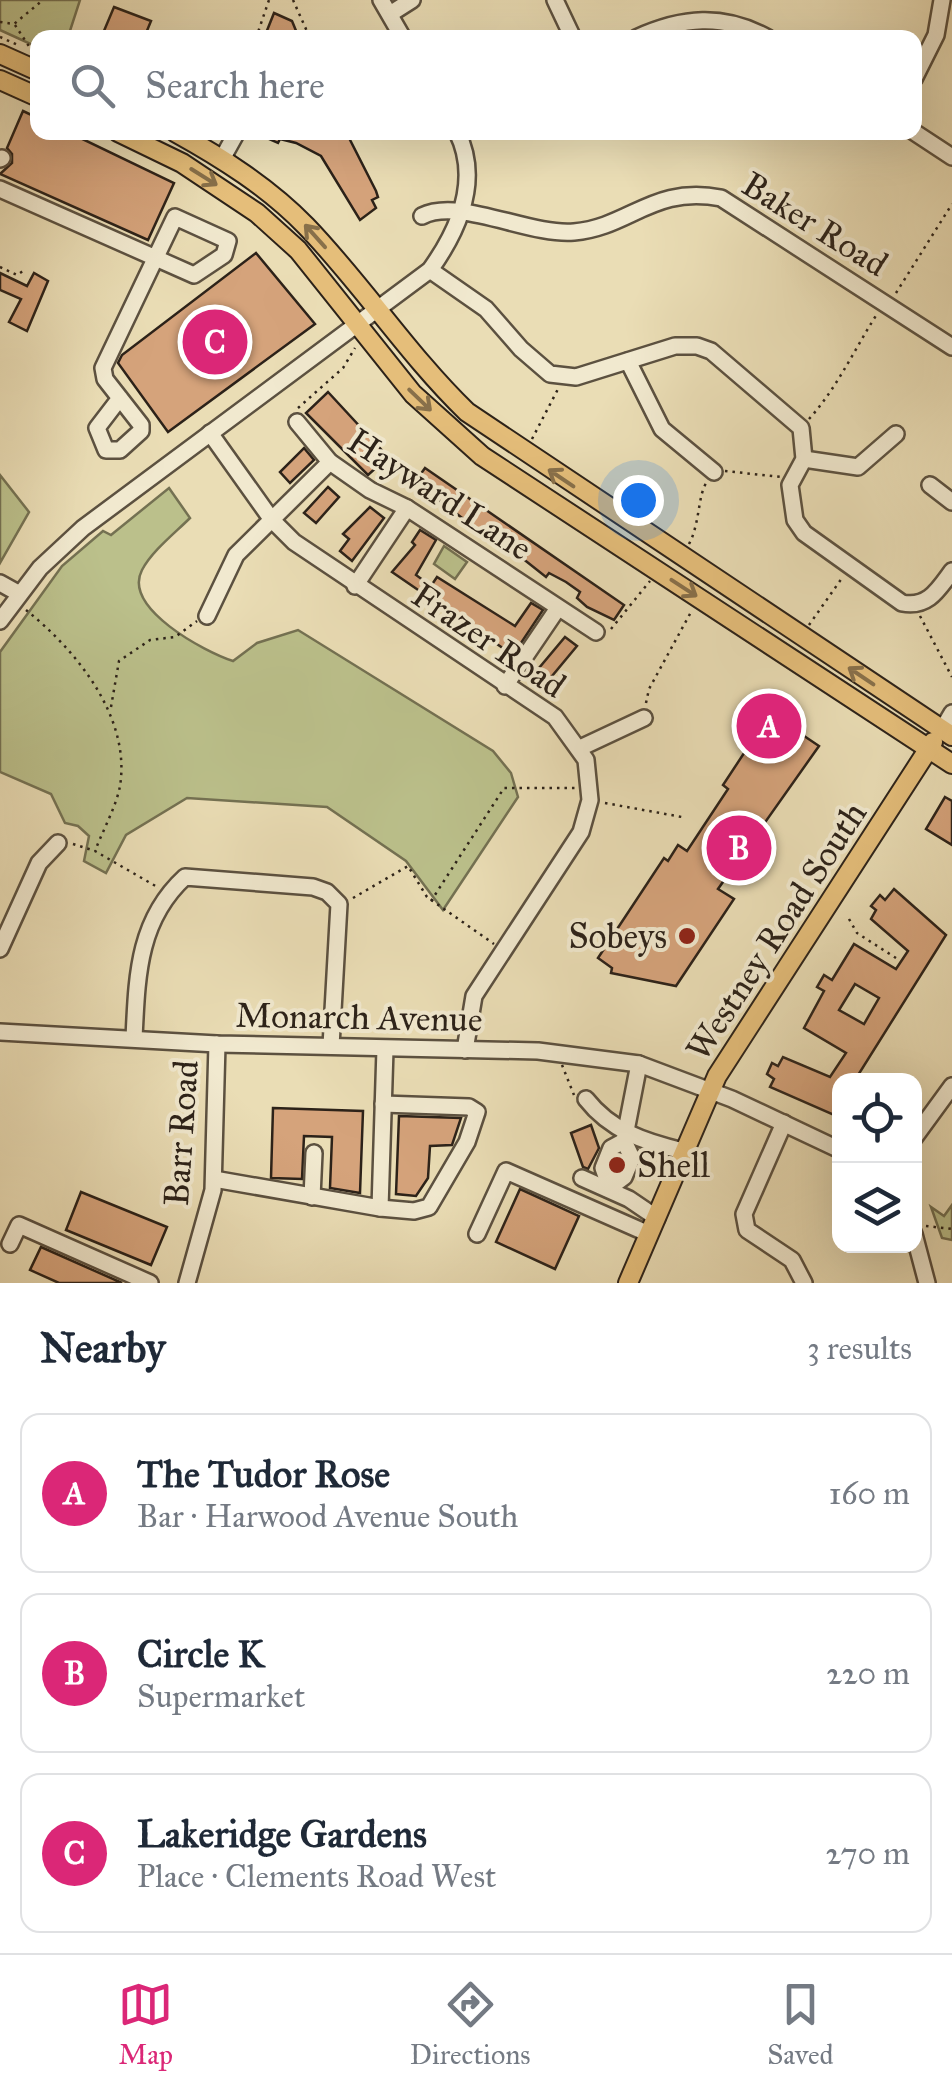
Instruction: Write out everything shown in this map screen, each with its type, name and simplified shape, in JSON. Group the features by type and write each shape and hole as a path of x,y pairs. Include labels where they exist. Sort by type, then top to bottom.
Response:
{"main road":[{"path":"0,54 30,67"},
{"path":"0,80 30,93"},
{"path":"134,140 182,164 257,213 298,250 412,394 482,456 952,764"},
{"path":"189,140 222,159 304,224 467,412 680,557 949,726"},
{"name":"Westney Road South","path":"628,1283 683,1151 749,1022 888,818 929,749 949,726"}],"street":[{"path":"399,30 386,7 412,0"},
{"path":"555,0 569,30"},
{"path":"922,64 936,35 942,0"},
{"path":"659,30 690,19 728,21 749,30"},
{"path":"922,137 952,157"},
{"path":"222,159 233,140"},
{"path":"0,620 22,601 83,528 430,270 462,214 466,177 458,140"},
{"path":"0,189 156,258 198,274 230,246 224,237 176,217 156,258 103,368 105,378 120,398"},
{"name":"Baker Road","path":"422,216 433,211 543,232 577,232 682,193 721,198 952,347"},
{"path":"430,270 486,309 540,369 564,376 576,377 675,346 710,351 800,428 804,459 792,479 790,503 804,532 887,596 915,606 931,599 952,571"},
{"path":"628,361 662,430 714,472"},
{"name":"Hayward Lane","path":"294,420 330,462 596,632"},
{"name":"Frazer Road","path":"210,433 272,520 355,586 555,718 580,748 590,794"},
{"path":"804,459 858,467 896,434"},
{"path":"207,616 236,554 330,462"},
{"path":"930,485 952,502"},
{"path":"355,586 407,508"},
{"path":"0,583 22,601"},
{"path":"505,686 558,608"},
{"path":"580,748 644,718"},
{"path":"465,1050 474,996 581,832 590,794"},
{"path":"0,949 39,863 58,843"},
{"path":"134,1038 140,949 169,894 186,878 313,888 327,892 339,904 331,1046"},
{"name":"Monarch Avenue","path":"0,1032 217,1044 557,1054 639,1064 712,1091 832,1146"},
{"name":"Barr Road","path":"188,1283 214,1179 217,1044"},
{"path":"380,1208 385,1050"},
{"path":"623,1143 639,1064"},
{"path":"922,1128 951,1091"},
{"path":"582,1178 610,1182 624,1177 632,1158 623,1143 583,1103"},
{"path":"214,1179 380,1208 414,1211 429,1207 467,1142 477,1112 469,1107 383,1104"},
{"path":"784,1123 744,1214 747,1230 792,1260 804,1283"},
{"path":"623,1143 683,1151"},
{"path":"312,1197 314,1154"},
{"path":"477,1234 506,1171 653,1226"},
{"path":"610,1182 653,1226"},
{"path":"10,1244 19,1226 150,1283"},
{"path":"919,1253 927,1283"}],"path":[{"path":"0,22 14,24 43,0"},
{"path":"259,30 269,0"},
{"path":"293,0 306,30"},
{"path":"14,24 30,49"},
{"path":"0,37 30,51"},
{"path":"800,428 834,390 842,367 952,204"},
{"path":"0,267 17,275 26,269"},
{"path":"294,420 343,368 354,348"},
{"path":"531,442 564,376"},
{"path":"680,557 699,524 700,490 714,472 741,470 792,479"},
{"path":"809,625 851,565"},
{"path":"596,632 607,632 659,572"},
{"path":"644,718 649,689 691,612 702,600"},
{"path":"22,601 55,636 110,708"},
{"path":"915,606 952,677"},
{"path":"95,851 120,787 120,760 110,708 119,661 150,640 175,637 207,616"},
{"path":"431,900 504,788 590,794 682,817"},
{"path":"58,843 95,851 169,894"},
{"path":"339,904 408,866 431,900 504,950"},
{"path":"849,918 858,934 896,958"},
{"path":"557,1054 583,1103"},
{"path":"922,1227 952,1229"}],"green space":[{"path":"0,0 80,0 70,30 30,30 30,44 0,30"},
{"path":"0,475 29,512 0,563"},
{"path":"169,488 190,518 152,556 142,570 139,584 144,599 170,626 233,661 257,643 298,630 493,751 511,773 518,797 443,910 406,861 327,807 187,798 126,835 106,873 84,861 89,836 78,826 65,823 51,794 0,772 0,652 62,566 103,531 111,535"},
{"path":"444,546 467,562 455,579 434,564"},
{"path":"952,1205 952,1240 942,1238 931,1207 944,1216"}],"building":[{"path":"114,7 151,21 147,30 104,30"},
{"path":"274,13 292,21 296,30 267,30"},
{"path":"23,111 30,114 30,140 85,140 174,183 148,240 0,174 12,163 7,148"},
{"path":"284,140 350,140 376,191 378,197 372,200 376,208 360,220 321,156"},
{"path":"256,253 315,324 168,432 118,363 122,355"},
{"path":"0,273 27,286 34,273 48,281 27,331 9,322 21,299 0,290"},
{"path":"328,392 388,457 368,475 306,413"},
{"path":"304,448 314,460 290,483 280,472"},
{"path":"425,468 624,605 614,620 587,607 577,598 580,592 549,573 546,577 498,539 495,543 415,482"},
{"path":"328,487 339,497 316,523 304,513"},
{"path":"370,507 384,518 352,561 340,551 349,539 343,534"},
{"path":"420,530 436,540 416,575 431,586 437,577 515,626 531,603 543,610 513,655 392,572 415,545 412,542"},
{"path":"565,637 577,646 547,682 534,674"},
{"path":"764,709 819,746 718,889 734,899 676,986 611,973 612,968 598,958 664,858 668,861 678,845 687,851 728,789 723,785 754,738 748,734"},
{"path":"945,797 952,801 952,845 926,829"},
{"path":"894,889 946,935 859,1073 833,1073 846,1053 804,1028 824,991 817,987 824,975 832,980 854,944 896,969 908,951 871,919 876,910 871,906 880,895 885,900","holes":["855,984 879,998 864,1024 839,1010"]},
{"path":"783,1057 830,1077 832,1074 832,1114 770,1087 774,1079 767,1074 772,1063 778,1066"},
{"path":"273,1108 363,1111 360,1193 330,1188 332,1137 304,1136 302,1179 271,1178"},
{"path":"399,1116 461,1118 452,1145 430,1146 428,1178 416,1196 396,1194"},
{"path":"591,1125 599,1148 588,1169 583,1167 571,1133"},
{"path":"520,1189 579,1216 555,1269 496,1242"},
{"path":"81,1192 167,1227 151,1265 66,1230"},
{"path":"41,1247 122,1283 59,1283 30,1270"}],"tunnel":[{"path":"613,1172 619,1154"}],"place":[{"name":"Lakeridge Gardens","path":"215,342"},
{"name":"The Tudor Rose","path":"769,726"},
{"name":"Circle K","path":"739,848"},
{"name":"Sobeys","path":"687,936"},
{"name":"Shell","path":"617,1165"}]}
